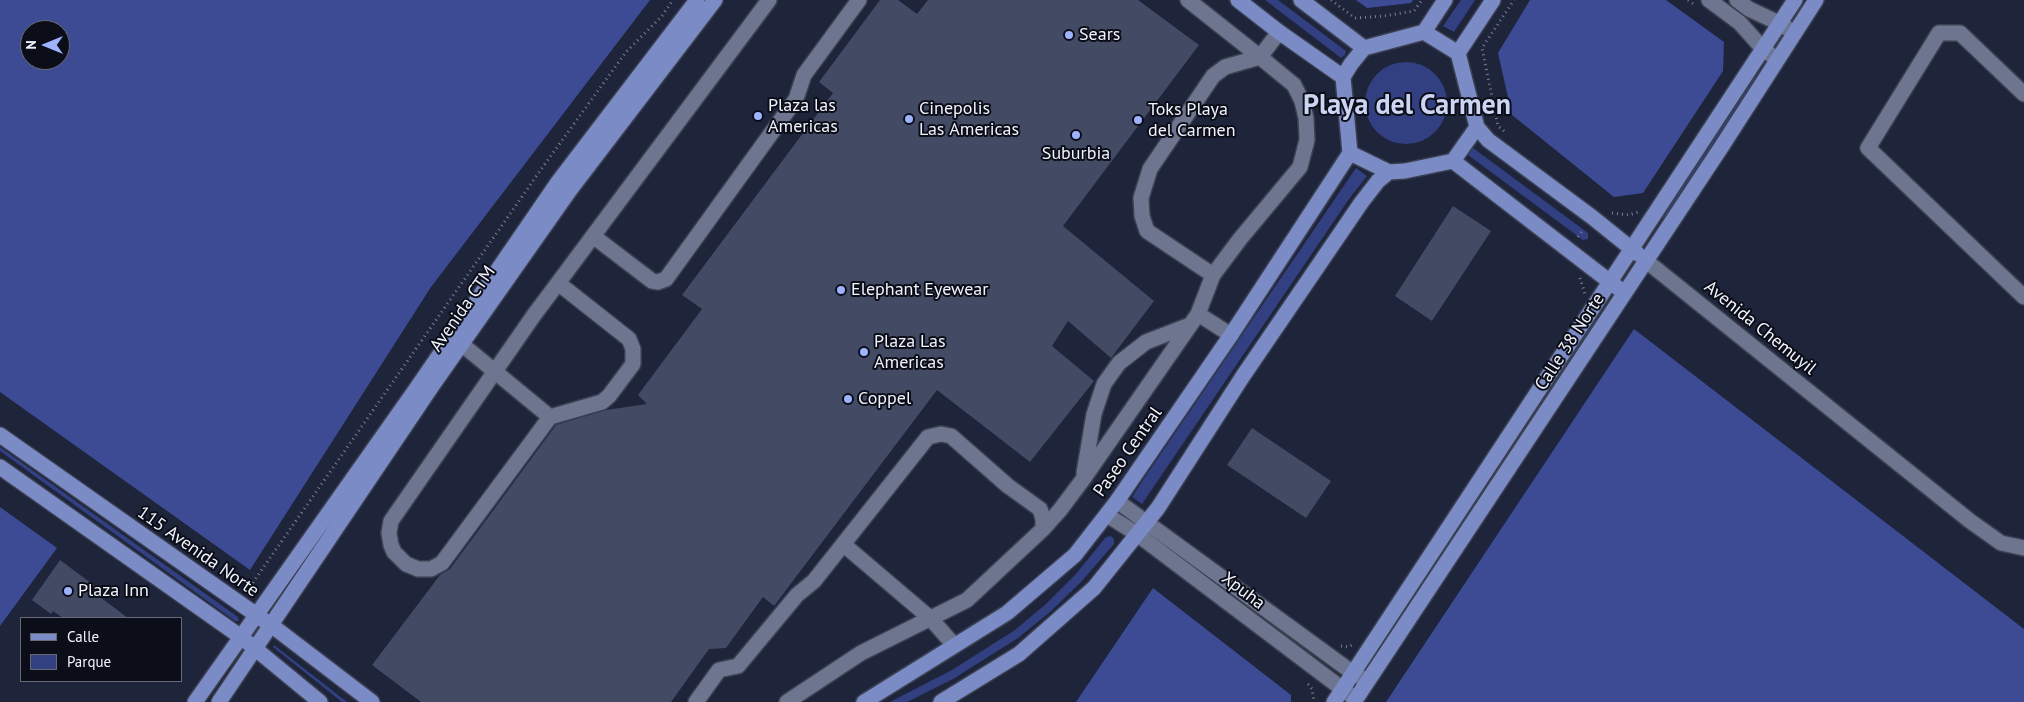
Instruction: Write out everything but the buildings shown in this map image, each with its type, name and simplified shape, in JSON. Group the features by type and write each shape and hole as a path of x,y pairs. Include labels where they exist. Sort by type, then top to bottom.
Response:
{"main road":[{"name":"Avenida CTM","path":"219,702 272,625 558,182 696,0"},
{"name":"Avenida CTM","path":"195,702 456,340 715,0"},
{"path":"1238,0 1279,32 1343,77"},
{"path":"1301,0 1364,48"},
{"path":"1389,172 1350,153 1343,77 1364,48 1424,32 1445,0"},
{"path":"1458,53 1493,0"},
{"name":"Calle 38 Norte","path":"1334,702 1764,50 1795,0"},
{"name":"Calle 38 Norte","path":"1355,700 1722,146 1816,0"},
{"path":"941,702 1019,654 1094,588 1142,528 1243,376 1378,181 1389,172 1453,160 1477,127 1458,53 1424,32"},
{"name":"Avenida Chemuyil","path":"1477,127 1488,140 1592,216 1645,260"},
{"name":"Paseo Central","path":"864,702 1007,613 1075,555 1117,501 1231,335 1350,153"},
{"path":"1453,160 1625,293"},
{"name":"115 Avenida Norte","path":"0,435 256,616 272,625 372,702"},
{"path":"0,467 241,637 320,702"}],"street":[{"path":"558,283 629,339 633,348 633,364 609,396 602,402 550,417 442,563 431,569 418,569 406,564 394,552 391,544 389,533 391,521 558,283 769,0"},
{"path":"593,236 652,281 658,282 666,279 796,99 804,74 858,0"},
{"path":"787,702 861,653 967,600 1043,529 1084,478 1194,320 1213,275 1240,239 1300,167 1307,140 1306,118 1302,101 1294,86 1188,0"},
{"path":"1709,0 1740,23 1764,50 1777,59"},
{"path":"1737,0 1749,9 1781,24 1794,33"},
{"path":"1213,275 1147,231 1142,216 1141,198 1150,169 1212,76 1225,67 1260,57 1279,32"},
{"path":"2024,94 1960,33 1939,33 1868,148 2024,297"},
{"name":"Avenida Chemuyil","path":"1645,260 1970,521 2001,542 2024,548"},
{"path":"1084,478 1094,414 1104,384 1119,364 1146,342 1194,320 1231,335"},
{"path":"456,340 550,417"},
{"path":"696,702 719,670 738,666 797,595 814,581 928,437 942,434 951,436 1008,486 1040,509 1043,529"},
{"name":"Xpuha","path":"1117,501 1142,528 1355,700"},
{"name":"Xpuha","path":"1107,515 1142,528 1352,673 1367,681"},
{"path":"843,544 930,618 954,645"}],"path":[{"path":"239,603 553,152 626,52 662,16 673,0"},
{"path":"1331,0 1355,18 1414,11 1422,0"},
{"path":"1498,126 1482,48 1514,0"},
{"path":"1607,209 1613,214 1629,215"},
{"path":"1578,237 1583,230"},
{"path":"1574,274 1580,278 1585,292"},
{"path":"1305,678 1312,689 1314,702"}],"green space":[{"path":"1265,0 1278,0 1346,51 1345,55 1341,58"},
{"path":"1461,0 1475,0 1454,32 1443,26"},
{"path":"1398,62 1414,62 1429,69 1440,80 1447,95 1444,119 1435,132 1414,144 1398,144 1383,137 1372,126 1365,111 1365,95 1372,80 1383,69"},
{"path":"1754,75 1758,78 1664,219 1662,217"},
{"path":"1473,148 1588,233 1588,239 1583,240 1468,155"},
{"path":"1356,168 1367,176 1349,199 1142,504 1132,497"},
{"path":"1595,319 1599,322 1503,462 1376,655 1373,653"},
{"path":"0,447 238,617 239,621 235,621 0,451"},
{"path":"1111,536 1114,539 1114,544 1081,582 1050,612 1018,638 953,679 907,702 890,702 952,670 1015,630 1046,604 1075,575 1106,537"},
{"path":"274,645 347,702 342,702 273,647"}],"shaded area":[{"path":"0,0 650,0 431,287 250,570 0,392"},
{"path":"1356,0 1413,0 1411,3 1367,8"},
{"path":"1530,0 1666,0 1724,42 1723,71 1643,193 1614,197 1512,115 1498,53"},
{"path":"1634,329 2024,629 2024,702 1386,702"},
{"path":"0,507 57,548 0,626"},
{"path":"1153,588 1291,695 1291,702 1076,702"}],"place":[{"name":"Sears","path":"1069,35"},
{"name":"Plaza las Americas","path":"758,116"},
{"name":"Cinepolis Las Americas","path":"909,119"},
{"name":"Toks Playa del Carmen","path":"1138,120"},
{"name":"Suburbia","path":"1076,135"},
{"name":"Elephant Eyewear","path":"841,290"},
{"name":"Plaza Las Americas","path":"864,352"},
{"name":"Coppel","path":"848,399"},
{"name":"Plaza Inn","path":"68,591"}],"district":[{"name":"Playa del Carmen","path":"1407,106"}]}
